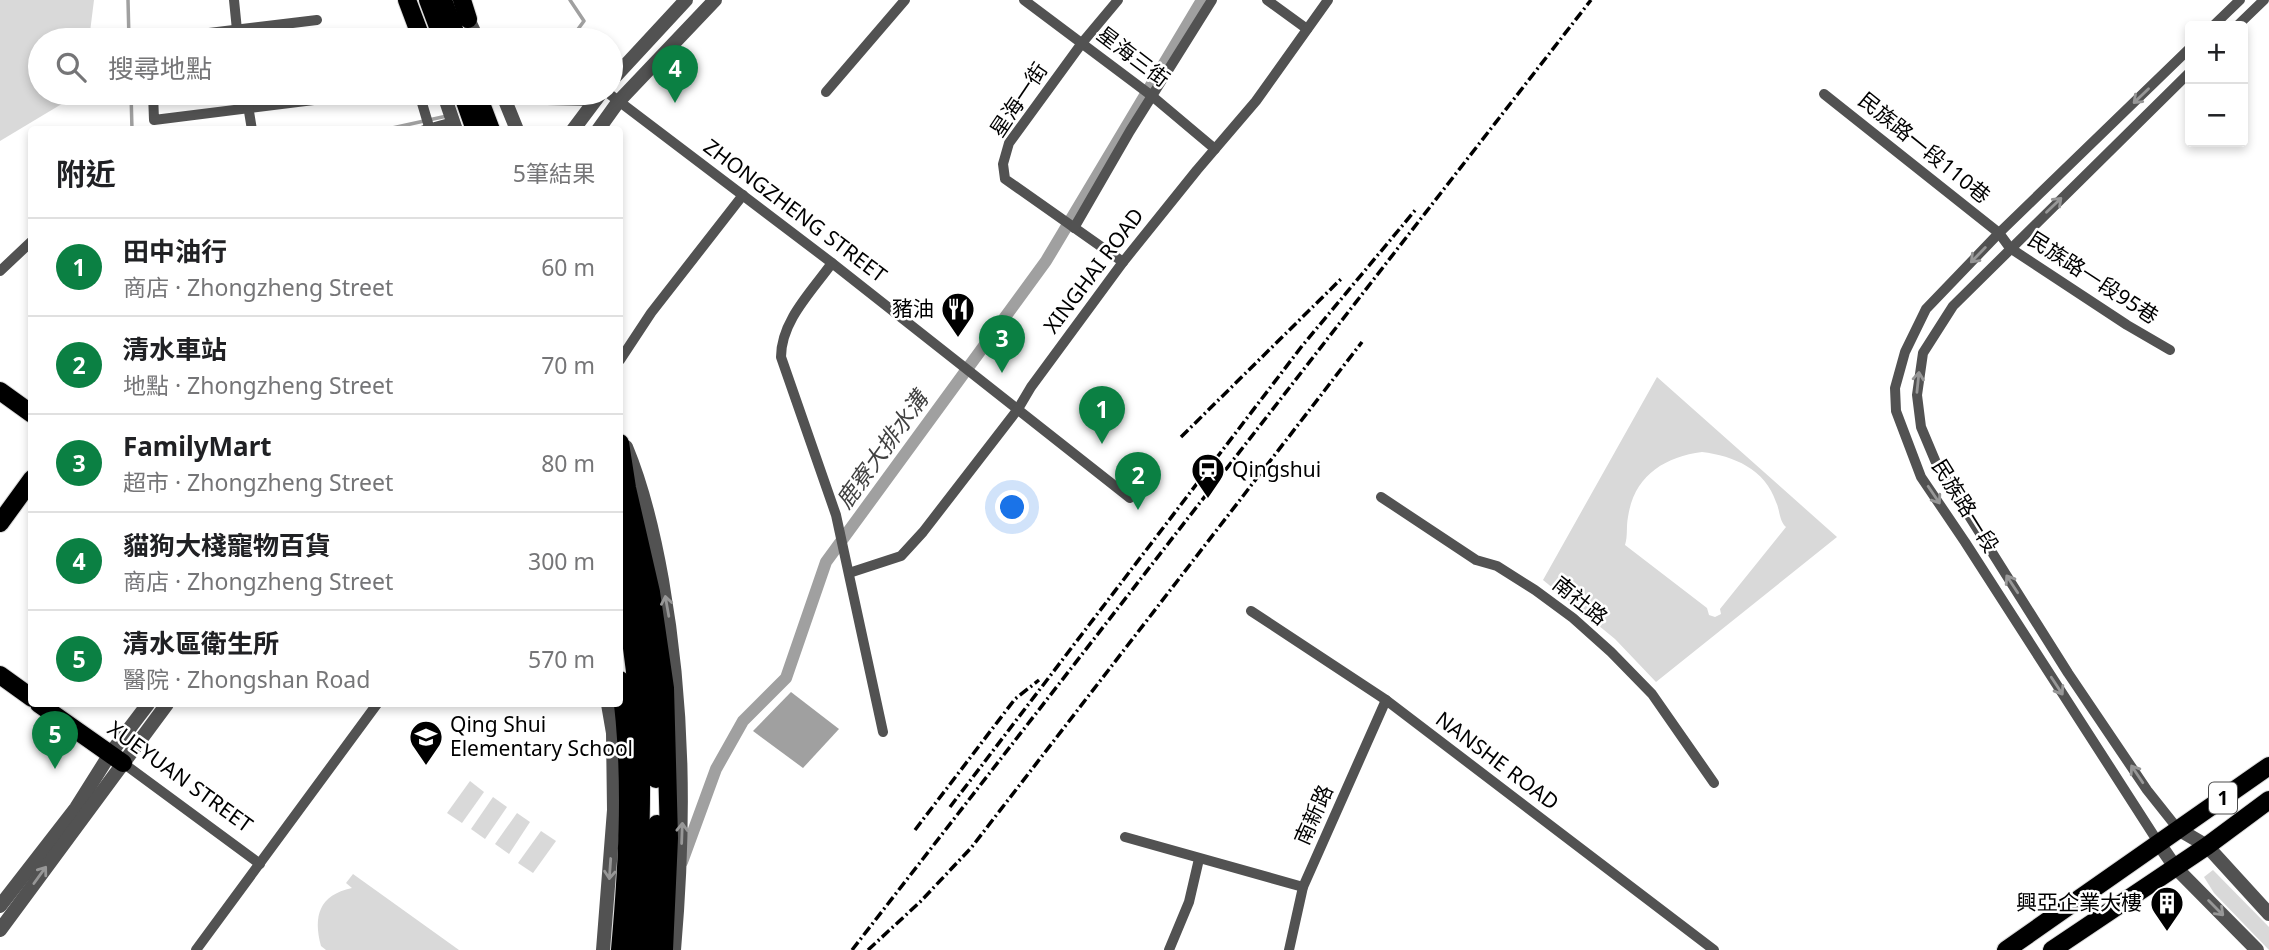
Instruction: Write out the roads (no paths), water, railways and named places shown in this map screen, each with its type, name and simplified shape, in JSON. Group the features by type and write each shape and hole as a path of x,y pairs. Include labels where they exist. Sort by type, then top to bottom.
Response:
{"main road":[{"path":"407,0 418,28"},
{"path":"428,0 438,28"},
{"path":"443,0 454,28"},
{"path":"462,0 468,19"},
{"path":"458,105 472,126"},
{"path":"482,105 489,126"},
{"path":"0,391 28,411"},
{"path":"623,461 651,592 664,688 669,838 664,950"},
{"path":"0,523 28,484"},
{"path":"623,532 640,607 656,760 657,833 649,950"},
{"path":"623,597 635,681 641,752 641,852 634,950"},
{"path":"0,675 28,695"},
{"name":"XUEYUAN STREET","path":"44,707 117,759"},
{"path":"620,950 629,823 623,707"},
{"name":"1","path":"2006,950 2269,766"},
{"name":"1","path":"2052,950 2207,846 2269,800"}],"street":[{"path":"234,0 237,28"},
{"path":"623,68 686,0"},
{"path":"623,82 715,0"},
{"path":"825,92 905,0"},
{"name":"星海三街","path":"1024,0 1152,96 1215,149"},
{"name":"星海一街","path":"1118,0 1082,43 1009,143 1003,164 1004,179 1124,262"},
{"path":"1074,228 1212,0"},
{"path":"1267,0 1307,29"},
{"name":"XINGHAI ROAD","path":"849,573 901,556 923,532 1018,409 1031,387 1124,262 1256,101 1328,0"},
{"path":"2218,21 2240,0"},
{"path":"2242,21 2264,0"},
{"path":"468,19 472,28"},
{"path":"272,28 317,20"},
{"name":"民族路一段","path":"2158,842 1921,477 1896,411 1895,388 1905,352 1926,309 1999,233 2185,53"},
{"name":"民族路一段","path":"2178,829 2147,790 1937,465 1921,427 1917,395 1923,353 1953,306 2185,77"},
{"name":"民族路一段110巷","path":"1824,94 1999,233"},
{"path":"153,105 154,120 278,105"},
{"path":"248,105 251,126"},
{"path":"422,105 427,126"},
{"path":"452,105 455,126"},
{"path":"507,105 515,126"},
{"path":"577,126 598,105"},
{"path":"599,126 604,105"},
{"name":"ZHONGZHENG STREET","path":"617,105 743,195 1018,409"},
{"path":"623,356 652,313 743,195"},
{"name":"民族路一段95巷","path":"1999,233 2010,248 2170,350"},
{"path":"0,271 28,245"},
{"path":"832,263 787,327 781,342 781,357 836,515 883,732"},
{"path":"1018,409 1130,498"},
{"path":"623,444 645,499 670,624 683,804 674,950"},
{"name":"南社路","path":"1381,497 1476,560 1497,566 1573,618 1652,694 1714,783"},
{"name":"NANSHE ROAD","path":"1251,611 1386,700 1714,950"},
{"name":"南新路","path":"1289,950 1303,887 1386,700"},
{"path":"0,930 117,759 146,707"},
{"path":"0,906 76,808 164,707"},
{"path":"196,950 375,707"},
{"path":"603,950 614,810 612,733 608,707"},
{"name":"XUEYUAN STREET","path":"117,759 260,864"},
{"path":"2178,829 2207,846 2269,914"},
{"path":"1125,837 1303,887"},
{"path":"2158,842 2175,866 2257,950"},
{"path":"1169,950 1189,902 1199,859"}],"waterway":[{"path":"128,0 129,28"},
{"path":"570,0 584,21 579,28"},
{"name":"鹿寮大排水溝","path":"682,862 716,769 743,721 786,678 826,562 1046,261 1202,0"},
{"path":"131,105 132,126"},
{"path":"401,126 447,116"}],"railway":[{"path":"852,950 1591,0"},
{"path":"950,807 1302,346 1417,208"},
{"path":"1181,437 1343,277"},
{"path":"868,950 920,902 971,848 1362,342"},
{"path":"915,830 1015,699 1039,680"}],"place":[{"name":"貓狗大棧寵物百貨","path":"675,103"},
{"name":"豬油","path":"958,339"},
{"name":"FamilyMart","path":"1002,373"},
{"name":"田中油行","path":"1102,444"},
{"name":"Qingshui","path":"1208,500"},
{"name":"清水車站","path":"1138,510"},
{"name":"Qing Shui Elementary School","path":"426,767"},
{"name":"清水區衛生所","path":"55,769"},
{"name":"興亞企業大樓","path":"2167,933"}]}
